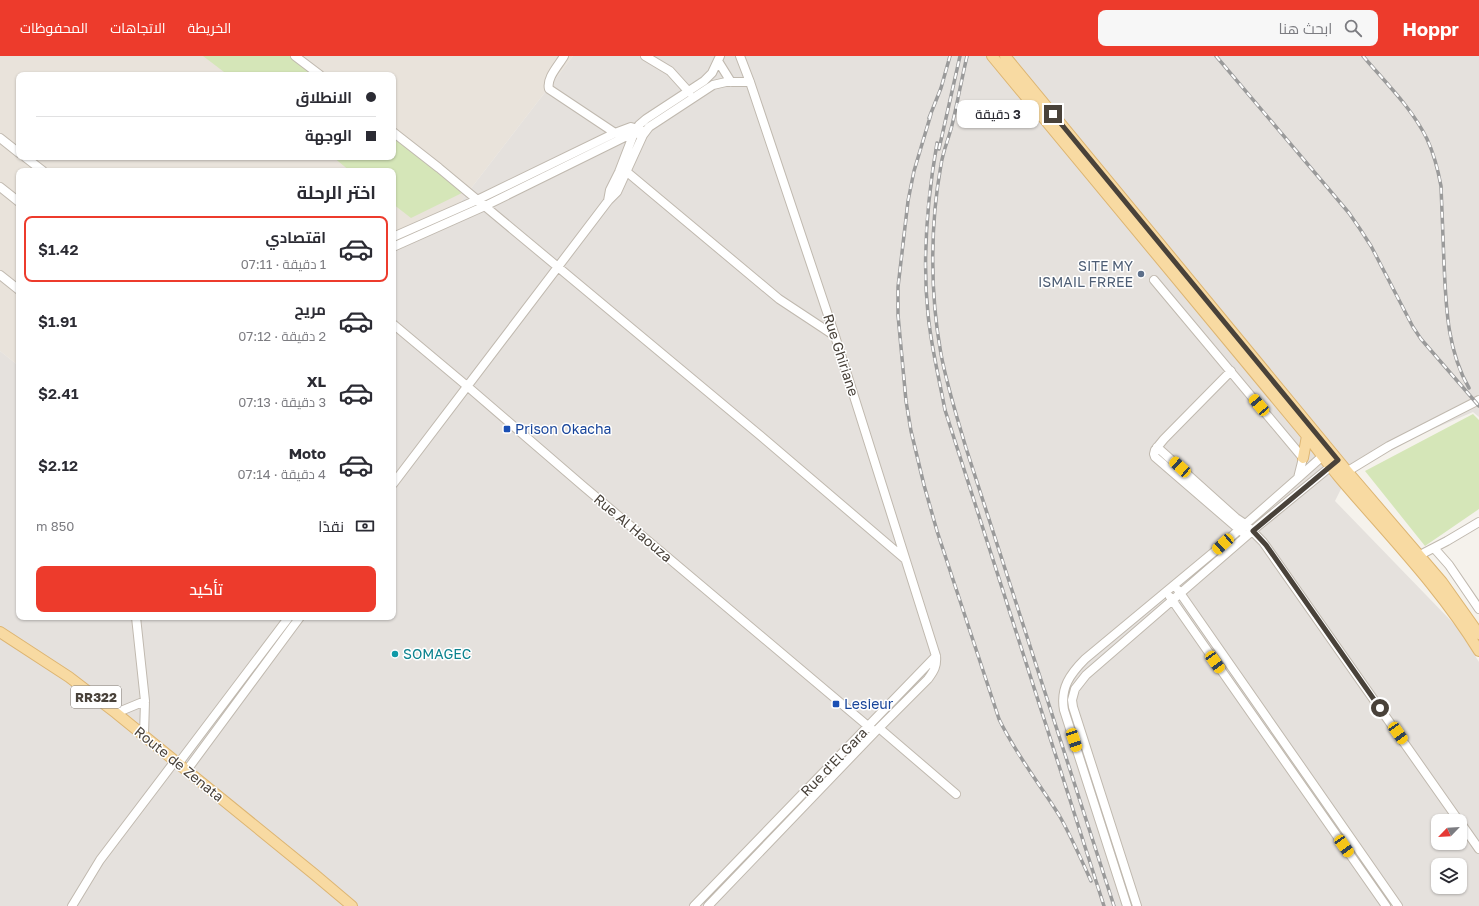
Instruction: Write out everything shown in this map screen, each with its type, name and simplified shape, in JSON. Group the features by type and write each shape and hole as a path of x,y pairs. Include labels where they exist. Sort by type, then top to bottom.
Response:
{"main road":[{"path":"992,56 1307,436 1326,453"},
{"path":"1006,56 1342,474 1436,588 1479,651"},
{"path":"1303,458 1307,436"},
{"path":"1342,474 1420,555 1457,602 1479,634"},
{"name":"Route de Zenata","path":"0,632 69,677 116,713 352,906"}],"street":[{"path":"295,56 316,72"},
{"path":"564,56 550,78 548,85 549,89 614,133"},
{"path":"645,56 670,71 690,92"},
{"name":"Rue Ghiriane","path":"740,56 835,336 936,656"},
{"path":"608,201 610,190 646,119 690,92 707,78 719,58"},
{"path":"719,58 731,82"},
{"path":"396,246 485,206 640,132 713,85 721,82 750,82"},
{"path":"396,236 477,200 614,133 629,127 640,132"},
{"path":"396,480 608,201 617,192 627,172 640,132"},
{"path":"396,134 485,206 762,437 905,559"},
{"path":"0,138 16,151"},
{"path":"28,160 39,168"},
{"path":"627,172 779,299 835,336"},
{"path":"0,187 16,200"},
{"path":"0,275 16,288"},
{"path":"1154,280 1303,458 1298,478"},
{"name":"Rue Al Haouza","path":"396,327 868,726 877,730 956,794"},
{"path":"1231,371 1157,447 1236,518 1249,534 1259,537 1454,814"},
{"path":"1342,474 1390,446 1479,400"},
{"path":"1127,906 1064,710 1064,688 1070,676 1085,659 1166,592 1326,453"},
{"path":"1137,906 1073,707 1073,694 1079,682 1086,675 1249,534 1334,463"},
{"path":"1420,555 1479,522"},
{"path":"1434,548 1455,574 1479,609"},
{"path":"1195,567 1202,575"},
{"path":"1174,585 1398,906"},
{"path":"1166,592 1386,906"},
{"path":"136,620 145,701 144,735"},
{"path":"178,763 287,620"},
{"path":"72,906 100,860 151,792 155,783 178,763 297,620"},
{"name":"Rue d'El Gara","path":"694,906 936,656"},
{"name":"Rue d'El Gara","path":"708,906 931,674 936,667 936,656"},
{"path":"1070,676 1079,682"},
{"path":"116,713 145,701"},
{"path":"1293,773 1302,767"},
{"path":"1467,832 1479,849"}],"shaded area":[{"path":"0,56 573,56 455,209 396,231 396,168 16,168 16,364 0,351"},
{"path":"573,56 1479,56 1479,417 1473,412 1354,463 1335,501 1457,627 1479,662 1479,906 0,906 0,351 16,364 16,620 396,620 396,231 455,209"}],"green space":[{"path":"203,56 295,56 316,72 224,72"},
{"path":"396,135 466,191 411,218 396,206 396,168 346,168 337,160 396,160"},
{"path":"1473,414 1479,420 1479,509 1425,546 1365,471"}],"railway":[{"path":"929,118 941,88 950,56"},
{"path":"939,149 960,56"},
{"path":"967,56 952,127 942,159 937,188 933,235 933,284 937,331 943,366 966,448 1114,906"},
{"path":"1216,56 1349,213 1371,246 1413,327 1421,339 1479,406"},
{"path":"1363,56 1414,117 1427,139 1434,156 1441,186 1449,327 1456,358 1469,388"},
{"path":"931,114 914,171 908,201 898,287 898,315 906,401 911,431 937,531 999,719 1005,732 1059,815 1072,839 1091,881"},
{"path":"937,143 926,228 925,271 929,326 945,410 1104,906"}],"place":[{"name":"SITE MY ISMAIL FRREE","path":"1141,274"},
{"name":"Prison Okacha","path":"507,429"},
{"name":"SOMAGEC","path":"395,654"},
{"name":"Lesieur","path":"836,704"}],"route":[{"path":"1053,114 1338,460 1253,531 1266,545 1380,708"}]}
